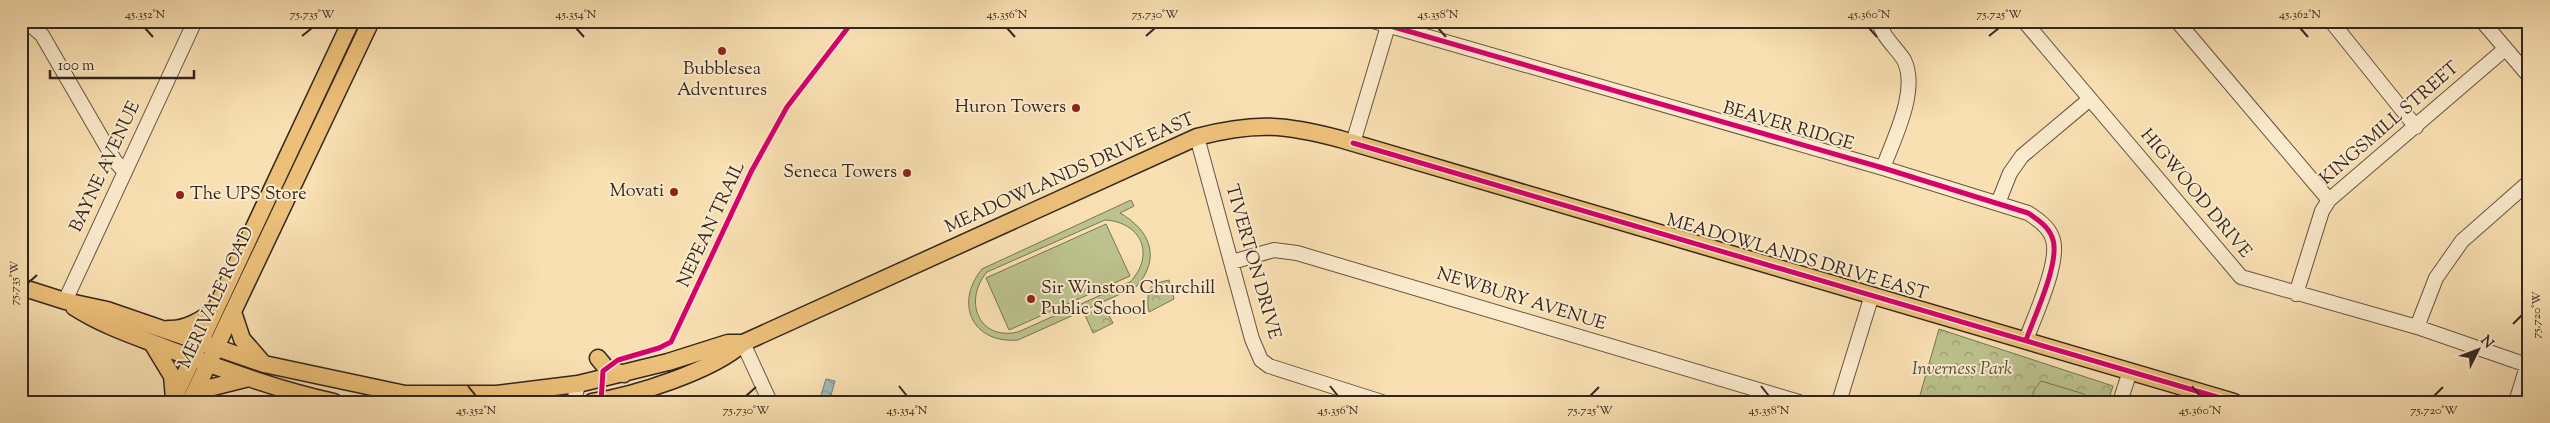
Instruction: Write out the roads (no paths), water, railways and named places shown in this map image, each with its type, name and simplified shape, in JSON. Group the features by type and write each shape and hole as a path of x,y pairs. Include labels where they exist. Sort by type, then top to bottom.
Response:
{"main road":[{"name":"MERIVALE ROAD","path":"225,310 351,21"},
{"name":"MERIVALE ROAD","path":"173,400 200,361 371,21"},
{"name":"MEADOWLANDS DRIVE EAST","path":"591,402 675,379 732,354 743,343 1197,137 1231,128 1261,125 1312,131 1353,142 2234,402"},
{"path":"21,287 65,301 101,324 200,361 300,395 334,402"},
{"name":"MEADOWLANDS DRIVE EAST","path":"65,301 107,310 264,364 405,394 496,394 586,382 624,374 728,343 743,343"},
{"path":"166,329 176,329 225,310 242,339 264,364"},
{"path":"152,343 172,376 173,400"},
{"path":"598,358 607,369 624,374"},
{"name":"MERIVALE ROAD","path":"190,401 200,361"},
{"path":"190,401 209,388 249,378"}],"street":[{"path":"26,21 42,35 115,161 125,172"},
{"name":"BAYNE AVENUE","path":"65,301 195,21"},
{"name":"BEAVER RIDGE","path":"1373,21 1884,168 2028,213 2039,220 2053,238 2054,259 2026,340"},
{"path":"1785,21 1791,21"},
{"path":"1879,21 1894,49 1904,60 1910,83 1906,104 1884,168"},
{"name":"HIGWOOD DRIVE","path":"2024,21 2241,277 2417,328 2528,363"},
{"path":"2177,21 2329,200"},
{"path":"2331,21 2416,127"},
{"path":"2482,21 2529,76"},
{"path":"1353,142 1388,26"},
{"name":"KINGSMILL STREET","path":"2296,294 2322,211 2329,200 2505,49"},
{"path":"1998,203 2010,173 2022,156 2090,99"},
{"name":"TIVERTON DRIVE","path":"1197,137 1252,339 1261,360 1281,371 1382,402"},
{"path":"2417,328 2436,278 2462,241 2529,182"},
{"name":"NEWBURY AVENUE","path":"1232,262 1274,250 1297,253 1799,402"},
{"path":"1840,402 1872,295"},
{"path":"743,343 770,402"},
{"path":"2516,402 2528,363"},
{"path":"2120,402 2130,370"},
{"path":"586,382 591,402"},
{"path":"574,402 586,382"}],"water":[{"path":"826,379 835,381 830,399 821,395"}],"place":[{"name":"Bubblesea Adventures","path":"722,51"},
{"name":"Huron Towers","path":"1076,108"},
{"name":"Seneca Towers","path":"907,173"},
{"name":"Movati","path":"674,192"},
{"name":"The UPS Store","path":"180,195"},
{"name":"Sir Winston Churchill Public School","path":"1031,299"}],"park label":[{"name":"Inverness Park","path":"1962,370"}]}
